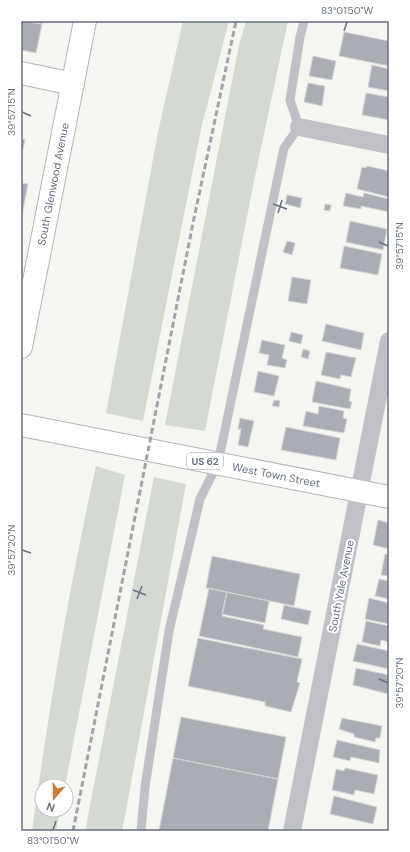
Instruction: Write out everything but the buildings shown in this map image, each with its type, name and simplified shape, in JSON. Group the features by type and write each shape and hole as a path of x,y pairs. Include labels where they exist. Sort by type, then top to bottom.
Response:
{"street":[{"name":"South Glenwood Avenue","path":"21,347 85,21"},
{"path":"21,73 73,84"},
{"path":"299,127 389,145"},
{"name":"South Yale Avenue","path":"292,831 389,341"},
{"name":"West Town Street","path":"21,425 389,497"}],"lane":[{"path":"141,831 145,787 169,631 200,499 218,463 284,148 299,127 290,100 304,21"}],"shaded area":[{"path":"183,21 229,21 201,129 143,421 106,413 158,132"},
{"path":"246,21 288,21 254,181 205,431 165,425 239,45"},
{"path":"96,466 125,475 67,778 40,778 60,648"},
{"path":"154,477 186,484 125,816 122,831 85,831"},
{"path":"34,817 58,818 56,831 32,831"}],"railway":[{"path":"73,831 193,223 236,21"}]}
